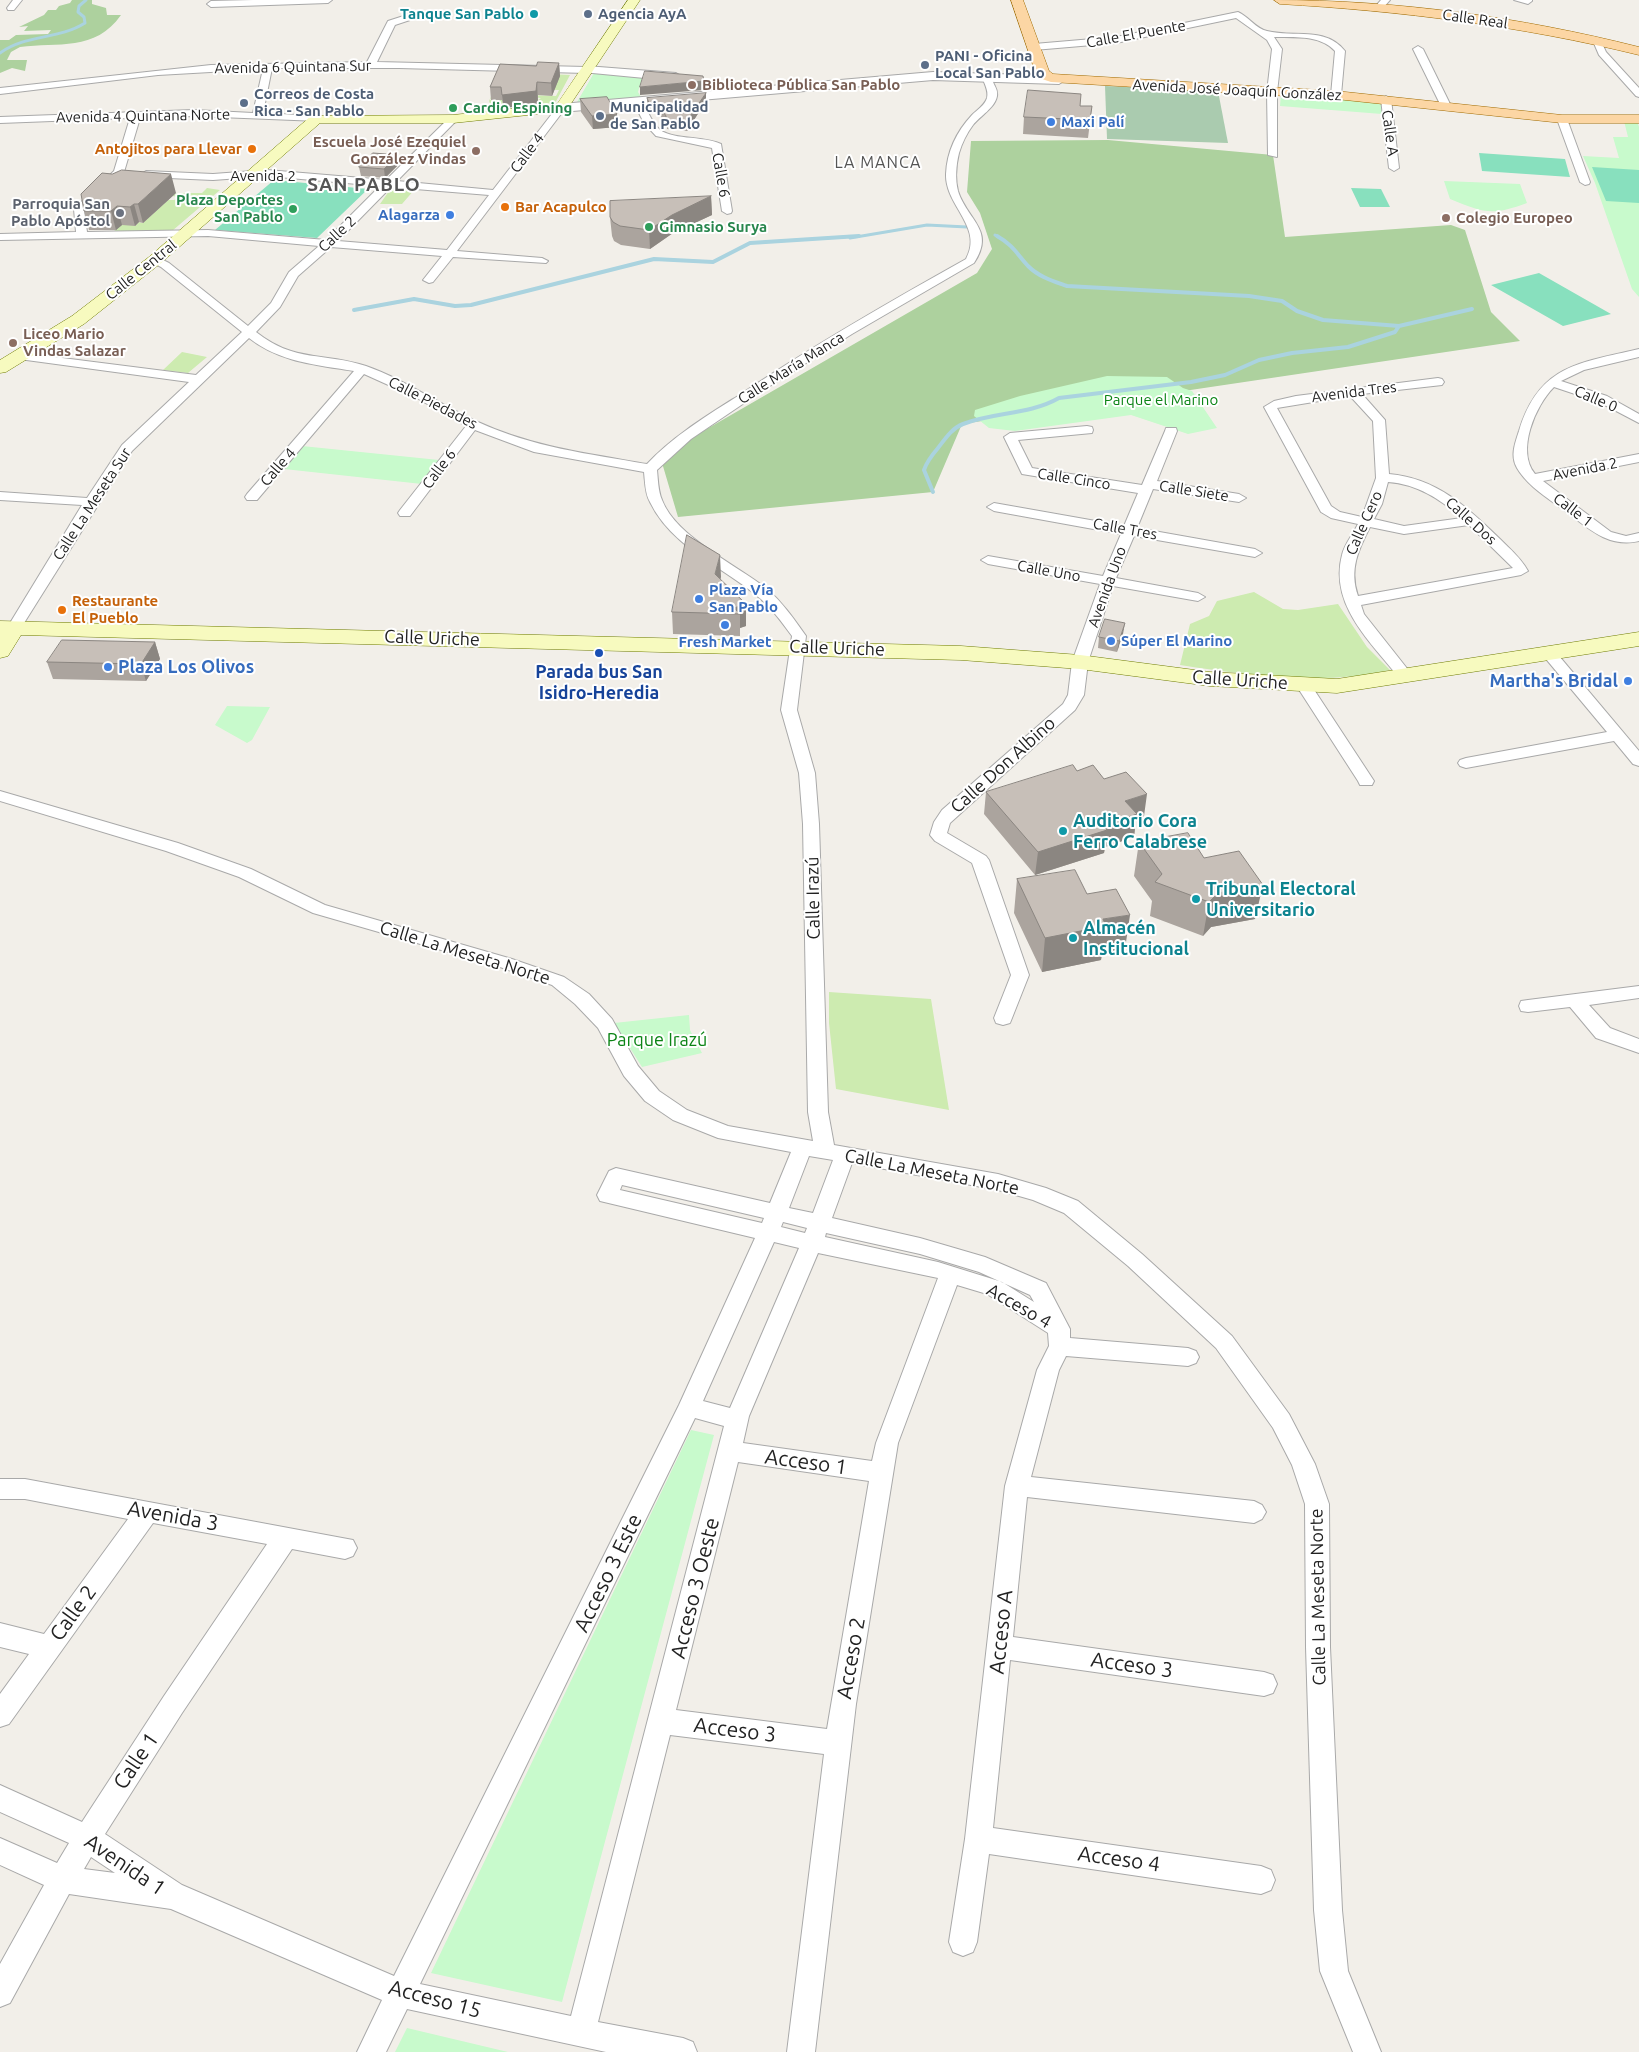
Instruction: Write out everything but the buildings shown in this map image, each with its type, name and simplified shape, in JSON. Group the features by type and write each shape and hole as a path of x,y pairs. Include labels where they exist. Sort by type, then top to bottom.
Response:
{"main road":[{"name":"Calle 4","path":"561,108 634,0"},
{"path":"1017,0 1044,76 1059,80"},
{"name":"Calle Real","path":"1280,0 1382,3 1544,29 1639,51"},
{"name":"Avenida José Joaquín González","path":"1059,80 1336,95 1562,119 1639,119"},
{"path":"316,119 453,119 561,108"},
{"name":"Calle Central","path":"0,368 78,320 161,259 252,174 316,119"},
{"name":"Calle Uriche","path":"4,636 799,647 996,654 1080,662 1173,675 1337,686 1639,640"}],"street":[{"path":"11,8 18,0"},
{"path":"211,4 328,0"},
{"path":"1518,0 1528,1"},
{"path":"1245,5 1238,15 1247,25 1264,34 1275,43 1277,49 1272,92 1273,155"},
{"path":"371,64 391,23 416,15"},
{"name":"Calle El Puente","path":"1034,48 1116,40 1238,15"},
{"path":"1264,34 1319,38 1338,48 1340,51 1336,95"},
{"path":"1597,41 1602,52 1639,94"},
{"path":"1418,49 1446,106"},
{"name":"Avenida 6 Quintana Sur","path":"0,91 163,72 268,67 371,64 586,70"},
{"path":"258,114 268,67"},
{"path":"586,70 688,78"},
{"path":"993,91 987,76 1042,71"},
{"name":"Avenida José Joaquín González","path":"835,85 934,76 987,76 1059,80"},
{"path":"993,91 998,81 1012,78"},
{"path":"724,81 835,85"},
{"path":"735,92 768,88 771,86 769,84"},
{"path":"561,108 835,85"},
{"name":"Calle María Manca","path":"650,469 673,447 760,386 902,299 970,261 976,253 979,240 964,211 954,197 951,181 955,148 964,129 992,100 993,91"},
{"name":"Calle A","path":"1386,99 1394,168"},
{"name":"Calle 6","path":"638,101 652,127 659,134 717,146 727,211"},
{"name":"Calle 4","path":"429,280 561,108"},
{"name":"Avenida 4 Quintana Norte","path":"0,120 194,113 258,114 316,119"},
{"path":"82,235 78,216 79,209 127,172 136,115"},
{"name":"Calle 2","path":"247,331 276,305 293,274 330,242 453,119"},
{"path":"1562,119 1585,182"},
{"name":"Avenida 2","path":"127,172 180,177 267,173 496,193"},
{"path":"0,236 187,233 330,242 542,261"},
{"name":"Calle Piedades","path":"161,259 265,345 289,356 362,369 419,394 473,425 534,448 650,469"},
{"name":"Calle La Meseta Sur","path":"4,636 127,448 247,331"},
{"path":"1532,479 1522,468 1519,456 1521,443 1535,402 1552,382 1574,371 1608,360 1639,353"},
{"path":"19,355 198,379"},
{"name":"Calle 4","path":"252,496 362,369"},
{"name":"Avenida Tres","path":"1272,404 1438,382"},
{"name":"Calle 0","path":"1552,382 1603,399 1639,419"},
{"name":"Calle Cero","path":"1353,392 1379,420 1383,478 1375,504 1348,554 1345,574 1351,602 1364,626 1405,676"},
{"path":"1272,404 1270,407 1326,509 1336,515 1413,530 1473,520"},
{"name":"Calle 6","path":"405,513 473,425"},
{"name":"Calle Cinco","path":"1087,430 1010,437 1027,471 1148,487"},
{"name":"Avenida Uno","path":"1080,662 1128,530 1171,431"},
{"name":"Avenida 2","path":"1532,479 1639,458"},
{"path":"650,469 655,500 665,517 688,541 760,591 778,607 799,636 799,647"},
{"name":"Calle Dos","path":"1351,602 1521,571 1453,501 1417,483 1383,478"},
{"name":"Calle 1","path":"1532,479 1606,535 1615,539 1626,540 1639,537"},
{"name":"Calle Siete","path":"1148,487 1239,498"},
{"path":"0,496 91,502"},
{"name":"Calle Tres","path":"994,507 1255,552"},
{"name":"Calle Uno","path":"988,560 1198,596"},
{"name":"Calle Irazú","path":"799,647 789,710 807,773 811,824 818,1112 824,1151"},
{"path":"1549,653 1639,761"},
{"name":"Calle Don Albino","path":"1003,1018 1020,975 980,860 938,835 938,830 948,814 1069,707 1076,695 1080,662"},
{"path":"1304,685 1366,781"},
{"path":"1466,763 1619,735"},
{"name":"Calle La Meseta Norte","path":"0,796 172,847 245,873 319,909 506,963 558,981 582,999 605,1024 631,1071 652,1096 680,1115 725,1132 998,1182 1039,1194 1071,1207 1135,1260 1224,1342 1281,1421 1303,1464 1317,1504 1318,1647 1328,1910 1334,1971 1367,2052"},
{"path":"1528,1006 1639,992"},
{"path":"1575,1001 1603,1033 1639,1046"},
{"name":"Acceso 3 Este","path":"402,1994 688,1407 772,1222 824,1151"},
{"name":"Acceso 3 Oeste","path":"581,2033 737,1420 816,1234 824,1151"},
{"name":"Acceso 4","path":"772,1222 607,1195 616,1176 816,1234 872,1254 950,1274 994,1288 1060,1337"},
{"name":"Acceso 4","path":"816,1234 920,1246 985,1265 1038,1289 1060,1337"},
{"name":"Acceso 2","path":"801,2052 839,1742 888,1443 950,1274"},
{"path":"1060,1337 1188,1357"},
{"name":"Acceso A","path":"963,1942 978,1839 1017,1486 1048,1370 1060,1337"},
{"path":"688,1407 737,1420"},
{"name":"Acceso 1","path":"729,1451 883,1473"},
{"path":"1017,1486 1254,1512"},
{"name":"Avenida 3","path":"0,1488 25,1490 346,1548"},
{"name":"Calle 2","path":"0,1715 147,1512"},
{"name":"Calle 1","path":"0,1993 36,1921 85,1838 286,1537"},
{"path":"0,1635 48,1647"},
{"name":"Acceso 3","path":"999,1647 1264,1684"},
{"name":"Acceso 3","path":"661,1721 839,1742"},
{"name":"Avenida 1","path":"0,1798 85,1838 172,1895"},
{"name":"Acceso 4","path":"978,1839 1261,1880"},
{"name":"Avenida 1","path":"0,1851 60,1879 172,1895"},
{"name":"Acceso 15","path":"172,1895 402,1994 581,2033 683,2052"},
{"path":"372,2052 402,1994"}],"green space":[{"path":"72,0 92,0 92,4 106,8 107,15 121,15 111,27 100,35 88,40 75,43 20,47 11,52 7,60 27,60 25,71 12,68 0,73 0,40 9,40 16,35 48,34 51,30 24,31 28,26 19,27 44,15 48,10 56,10 59,6 70,3"},
{"path":"503,72 570,75 553,107 494,113 489,101","holes":["538,89 559,90 556,96 529,95 528,97 541,98 538,100 538,106 504,111 504,100 490,100 493,94"]},
{"path":"594,73 643,76 638,92 641,97 577,102"},
{"path":"1105,86 1218,91 1228,143 1107,139"},
{"path":"1281,94 1381,101 1382,114 1280,106"},
{"path":"1624,121 1637,121 1639,127 1639,297 1632,289 1595,183 1583,156 1619,158 1613,137 1628,137"},
{"path":"1108,140 1273,155 1285,237 1451,225 1465,230 1491,312 1520,341 962,424 933,492 678,517 660,456 977,273 992,249 980,213 967,192 971,141"},
{"path":"1479,153 1565,159 1570,177 1482,171"},
{"path":"1592,167 1639,170 1639,203 1606,201"},
{"name":"Plaza Deportes San Pablo","path":"274,180 368,189 317,238 215,230"},
{"path":"1444,181 1520,184 1527,203 1505,210 1480,210 1450,199"},
{"path":"395,187 415,189 402,204 380,204 389,191"},
{"path":"207,188 220,190 172,231 112,233 125,221 135,226 139,222 143,223 168,200 174,200 179,197 172,196 176,193 202,193"},
{"path":"1351,188 1381,189 1390,207 1360,207"},
{"path":"1539,273 1611,314 1563,326 1491,285"},
{"path":"182,352 207,357 188,373 163,370"},
{"name":"Parque el Marino","path":"1107,376 1167,377 1183,388 1192,391 1217,428 1188,434 1131,415 1015,431 989,428 974,416 975,410 1020,396"},
{"path":"302,446 439,460 422,484 284,469"},
{"path":"1254,592 1283,609 1298,610 1338,604 1367,647 1390,670 1364,675 1312,678 1258,675 1180,665 1190,624 1209,616 1217,601"},
{"path":"227,706 270,707 252,740 247,743 215,725"},
{"path":"829,992 931,999 949,1110 836,1089 829,1023"},
{"name":"Parque Irazú","path":"689,1015 690,1030 702,1053 642,1067 614,1023"},
{"path":"691,1430 714,1435 562,2002 431,1973"},
{"path":"407,2028 508,2052 395,2052"}],"waterway":[{"path":"0,53 20,43 64,32 85,23 84,17 78,12 79,6 86,0"},
{"path":"850,238 927,225 967,227"},
{"path":"995,235 1000,238"},
{"path":"354,310 414,299 455,306 471,305 654,259 713,262 750,243 859,236"},
{"path":"997,236 1011,246 1028,266 1037,273 1067,286 1249,296 1282,301 1297,311 1323,320 1399,326"},
{"path":"1399,326 1472,309"},
{"path":"933,492 924,470 925,467 949,434 963,424 987,417 1036,408 1059,398 1191,382 1225,375 1259,360 1292,353 1348,347 1395,332 1399,326"}],"place":[{"name":"Tanque San Pablo","path":"534,14"},
{"name":"Agencia AyA","path":"588,14"},
{"name":"PANI - Oficina Local San Pablo","path":"925,65"},
{"name":"Biblioteca Pública San Pablo","path":"692,85"},
{"name":"Correos de Costa Rica - San Pablo","path":"244,103"},
{"name":"Cardio Espining","path":"453,108"},
{"name":"Municipalidad de San Pablo","path":"600,116"},
{"name":"Maxi Palí","path":"1051,122"},
{"name":"Antojitos para Llevar","path":"252,149"},
{"name":"Escuela José Ezequiel González Vindas","path":"476,151"},
{"name":"Bar Acapulco","path":"505,207"},
{"name":"Plaza Deportes San Pablo","path":"293,209"},
{"name":"Parroquia San Pablo Apóstol","path":"120,213"},
{"name":"Alagarza","path":"450,215"},
{"name":"Colegio Europeo","path":"1446,218"},
{"name":"Gimnasio Surya","path":"649,227"},
{"name":"Liceo Mario Vindas Salazar","path":"13,343"},
{"name":"Plaza Vía San Pablo","path":"699,599"},
{"name":"Restaurante El Pueblo","path":"62,610"},
{"name":"Fresh Market","path":"725,625"},
{"name":"Súper El Marino","path":"1111,641"},
{"name":"Parada bus San Isidro-Heredia","path":"599,653"},
{"name":"Plaza Los Olivos","path":"108,667"},
{"name":"Martha's Bridal","path":"1628,681"},
{"name":"Auditorio Cora Ferro Calabrese","path":"1063,831"},
{"name":"Tribunal Electoral Universitario","path":"1196,899"},
{"name":"Almacén Institucional","path":"1073,938"}],"district":[{"name":"LA MANCA","path":"878,163"},
{"name":"SAN PABLO","path":"364,185"}]}
